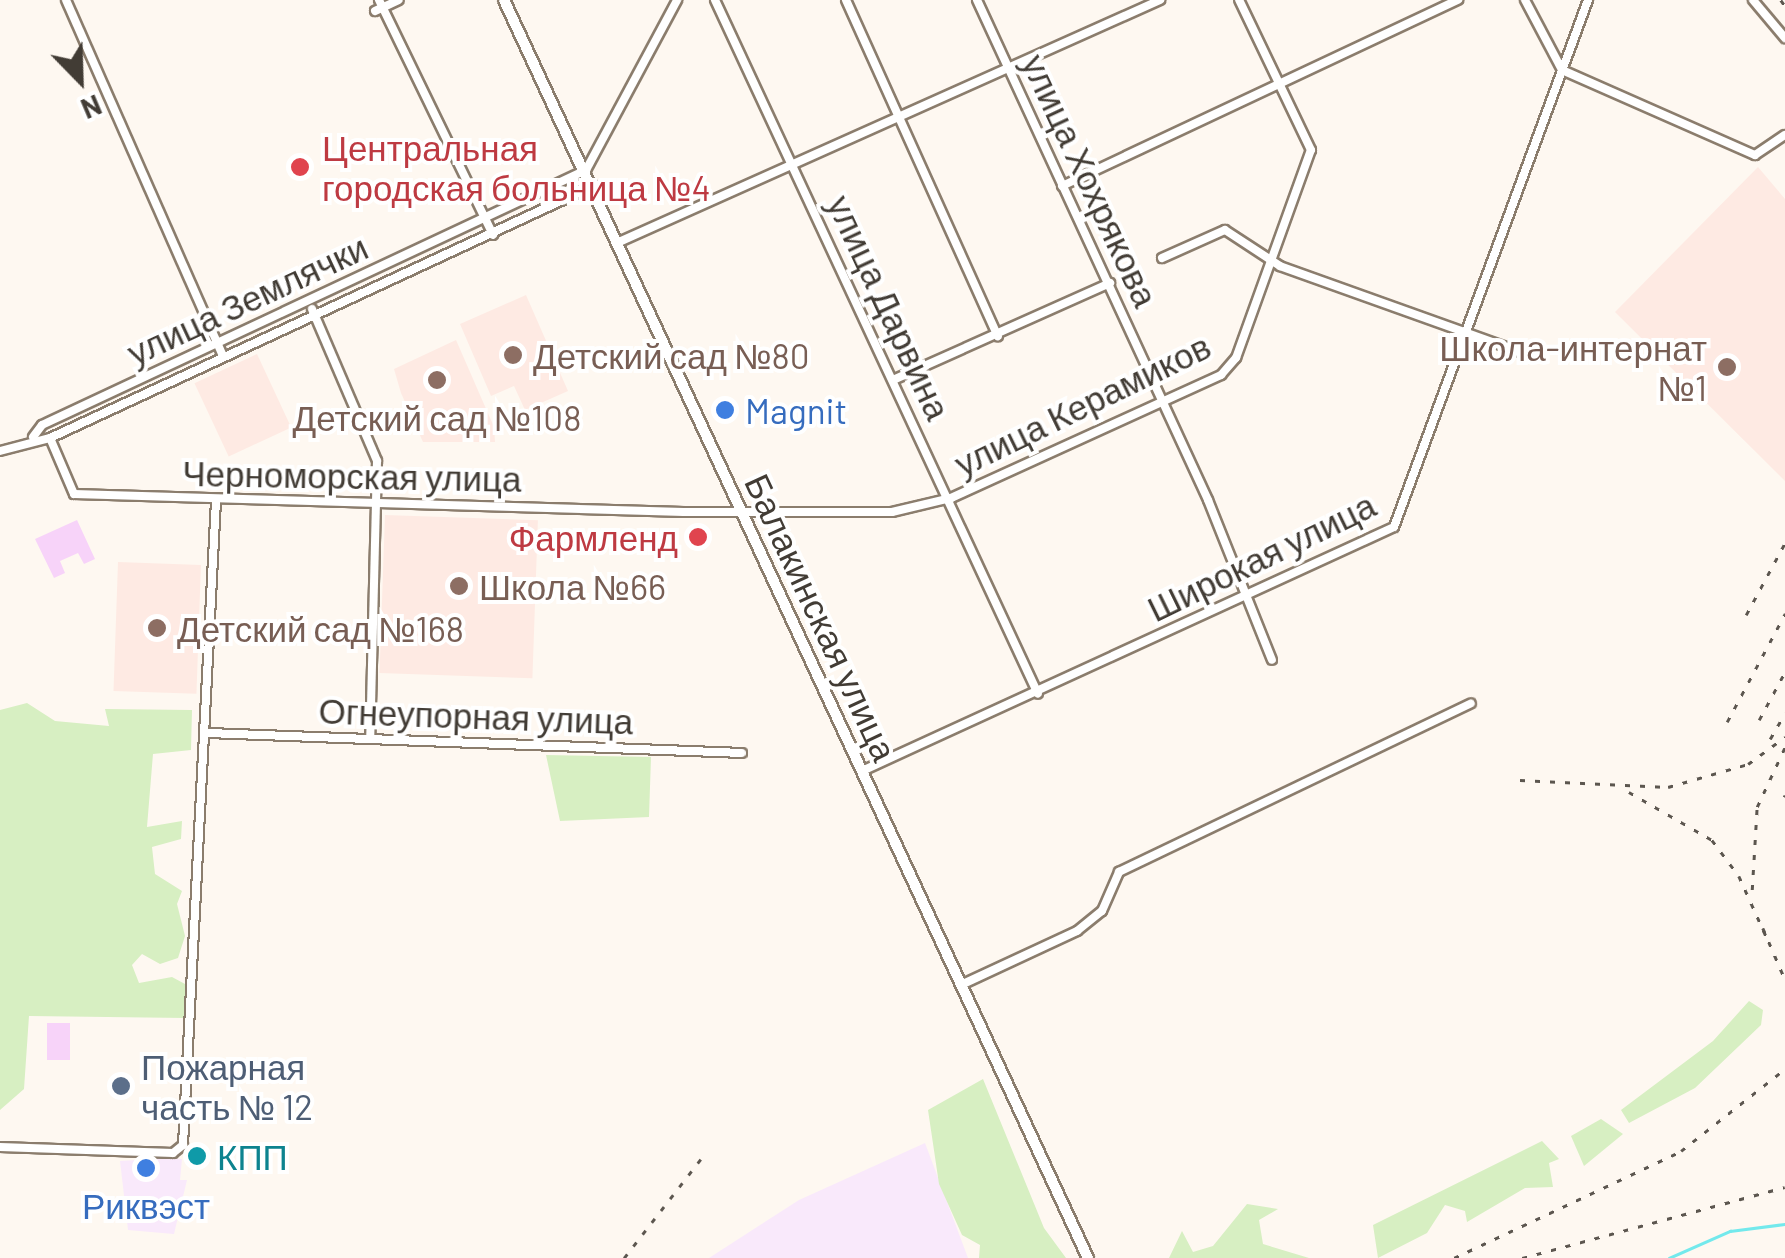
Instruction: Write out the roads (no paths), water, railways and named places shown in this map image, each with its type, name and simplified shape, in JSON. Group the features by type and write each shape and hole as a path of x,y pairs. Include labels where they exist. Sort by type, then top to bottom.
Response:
{"main road":[{"name":"Балакинская улица","path":"504,0 744,508 1088,1258"}],"street":[{"path":"66,0 223,356"},
{"path":"399,0 379,6 492,234"},
{"path":"586,170 677,0"},
{"name":"улица Дарвина","path":"715,0 951,498 1038,694"},
{"path":"846,0 998,336"},
{"name":"улица Хохрякова","path":"977,0 1164,402 1272,660"},
{"path":"619,242 1160,0"},
{"name":"улица Керамиков","path":"744,508 892,512 951,498 1221,375 1236,358 1311,150 1239,0"},
{"path":"1062,186 1458,0"},
{"path":"1526,0 1562,70 1755,154 1785,135"},
{"name":"Широкая улица","path":"862,771 1038,694 1394,527 1588,0"},
{"path":"1753,0 1785,38"},
{"name":"улица Землячки","path":"32,437 42,425 586,170"},
{"name":"улица Землячки","path":"50,438 593,186"},
{"path":"1162,258 1225,230 1271,260 1528,355"},
{"path":"893,380 1110,283"},
{"path":"309,300 377,461 370,739"},
{"path":"0,451 32,437 50,438"},
{"name":"Черноморская улица","path":"50,438 74,494 378,506 744,508"},
{"path":"0,1148 173,1153 183,1146 192,1064 216,500"},
{"path":"963,984 1077,931 1102,911 1119,872 1471,703"},
{"name":"Огнеупорная улица","path":"208,733 742,753"}],"waterway":[{"path":"1669,1258 1730,1231 1785,1224"}],"railway":[{"path":"1781,0 1785,6"},
{"path":"1746,615 1785,543"},
{"path":"1727,722 1785,614"},
{"path":"1759,720 1785,672"},
{"path":"1770,739 1785,713"},
{"path":"1520,780 1668,787 1748,764 1785,737"},
{"path":"1752,890 1757,807 1785,747"},
{"path":"1629,792 1712,840 1739,876 1767,938"},
{"path":"1763,928 1785,979"},
{"path":"1454,1258 1681,1151 1785,1069"},
{"path":"624,1258 704,1155"},
{"path":"1522,1258 1785,1187"}],"place":[{"name":"Центральная городская больница №4","path":"300,167"},
{"name":"Детский сад №80","path":"513,355"},
{"name":"Школа-интернат №1","path":"1727,367"},
{"name":"Детский сад №108","path":"437,380"},
{"name":"Magnit","path":"725,410"},
{"name":"Фармленд","path":"698,537"},
{"name":"Школа №66","path":"459,586"},
{"name":"Детский сад №168","path":"157,628"},
{"name":"Пожарная часть № 12","path":"121,1086"},
{"name":"КПП","path":"197,1156"},
{"name":"Риквэст","path":"146,1168"}]}
